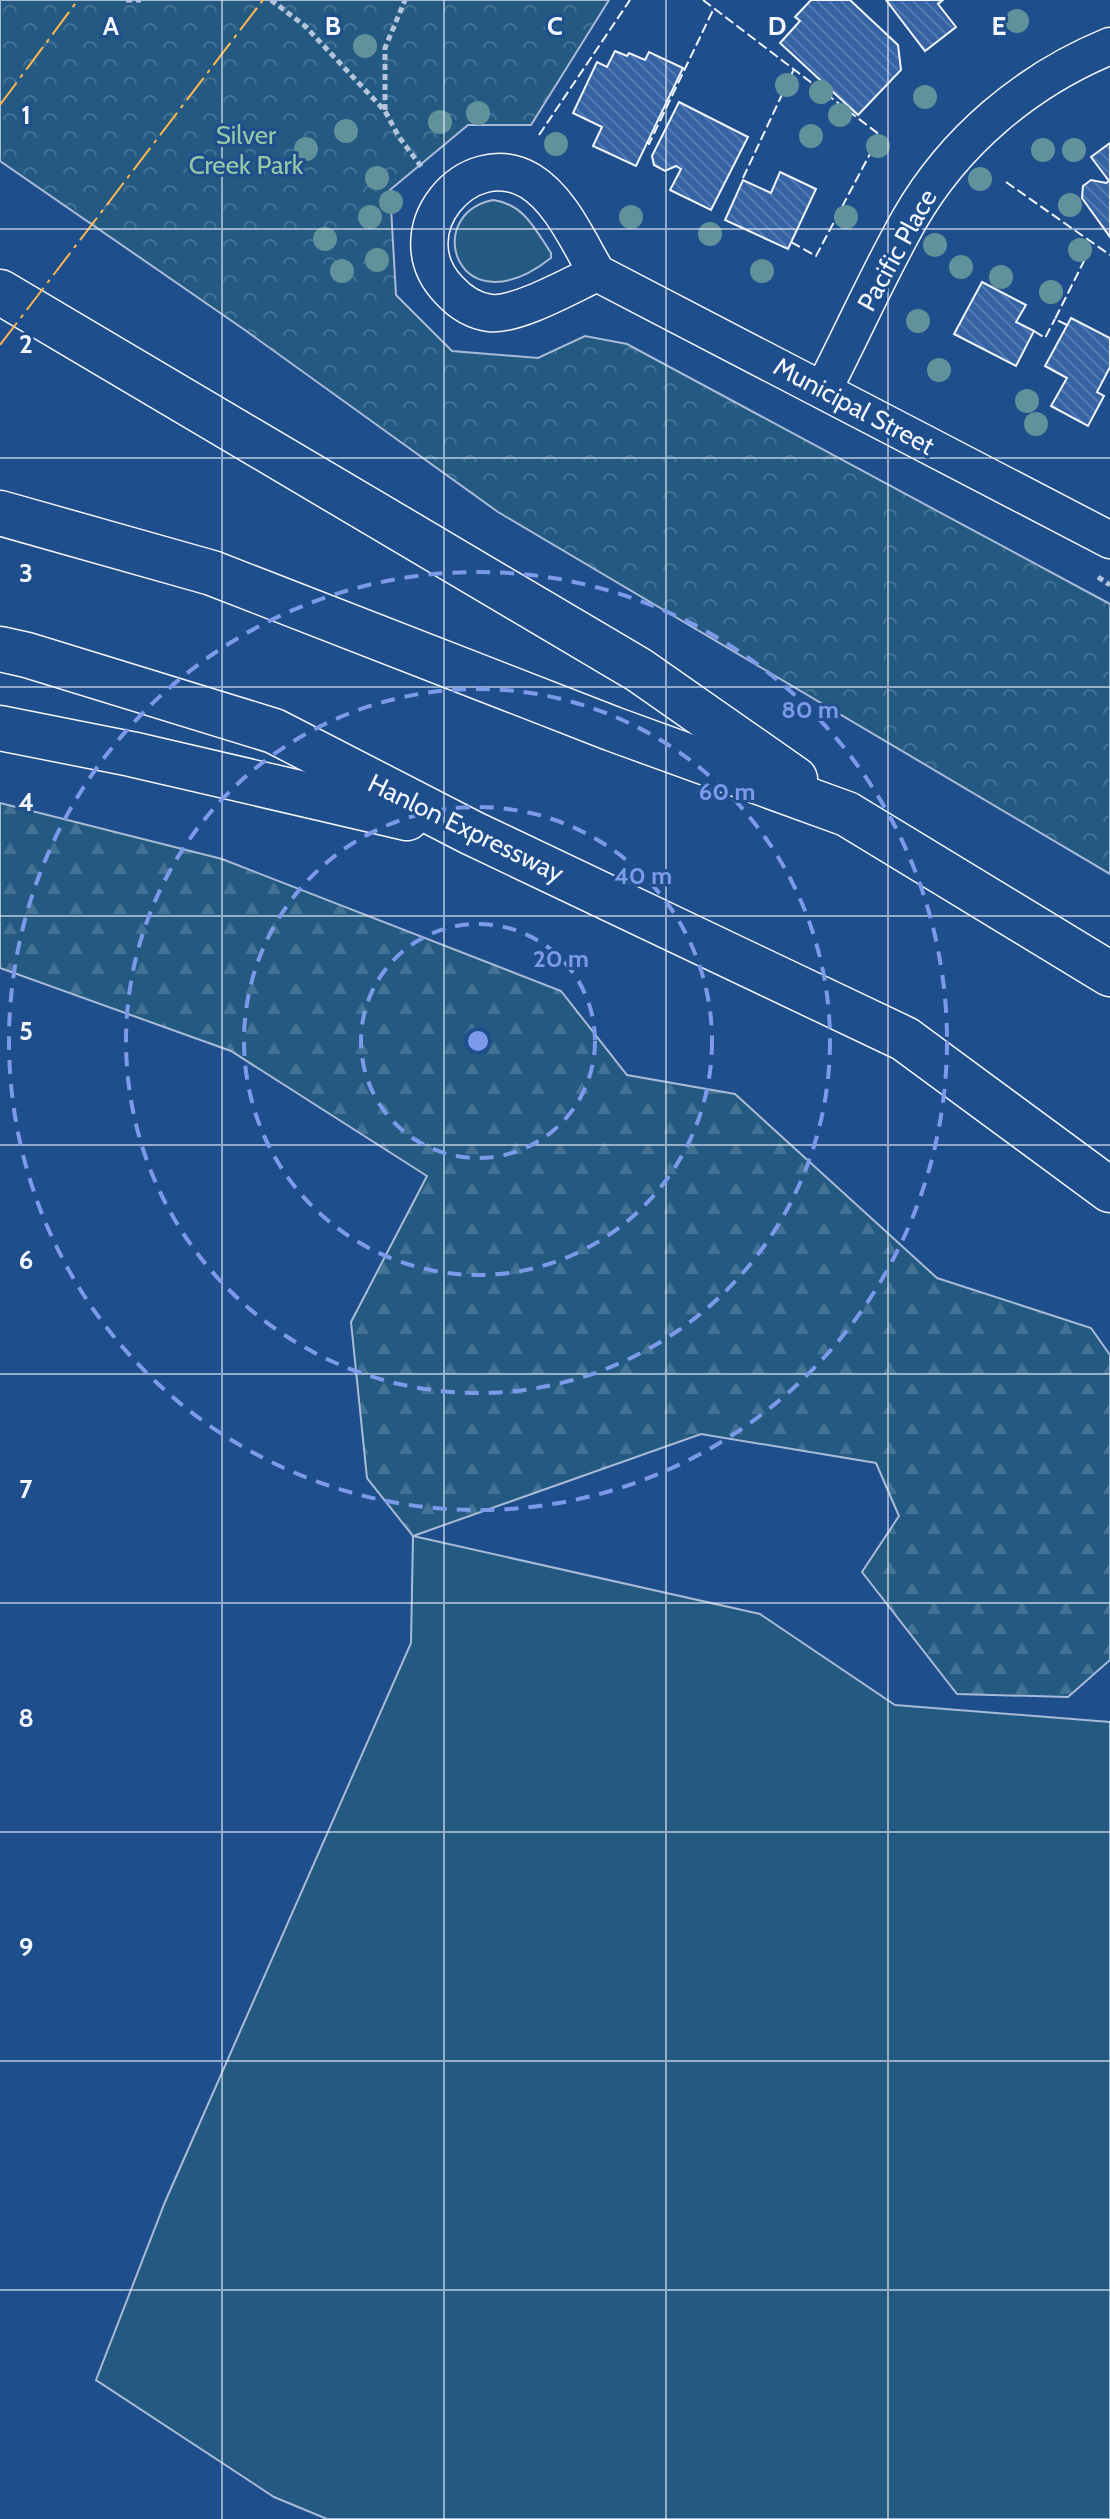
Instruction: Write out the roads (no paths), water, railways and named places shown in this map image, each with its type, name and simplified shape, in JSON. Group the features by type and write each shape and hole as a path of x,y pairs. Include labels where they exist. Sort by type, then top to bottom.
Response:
{"highway":[{"path":"0,292 639,670 847,814 1110,974"},
{"path":"0,513 212,573 613,729 847,814"},
{"name":"Hanlon Expressway","path":"0,649 274,731 472,833 905,1039 1110,1190"},
{"path":"0,728 131,754 472,833"}],"street":[{"name":"Pacific Place","path":"823,390 910,219 949,164 998,113 1044,79 1110,46"},
{"name":"Municipal Street","path":"597,273 518,310 493,314 475,310 445,286 434,267 429,250 430,226 445,198 460,185 495,172 528,180 548,197 597,273 1110,540"}],"park label":[{"name":"Silver Creek Park","path":"246,150"}]}
